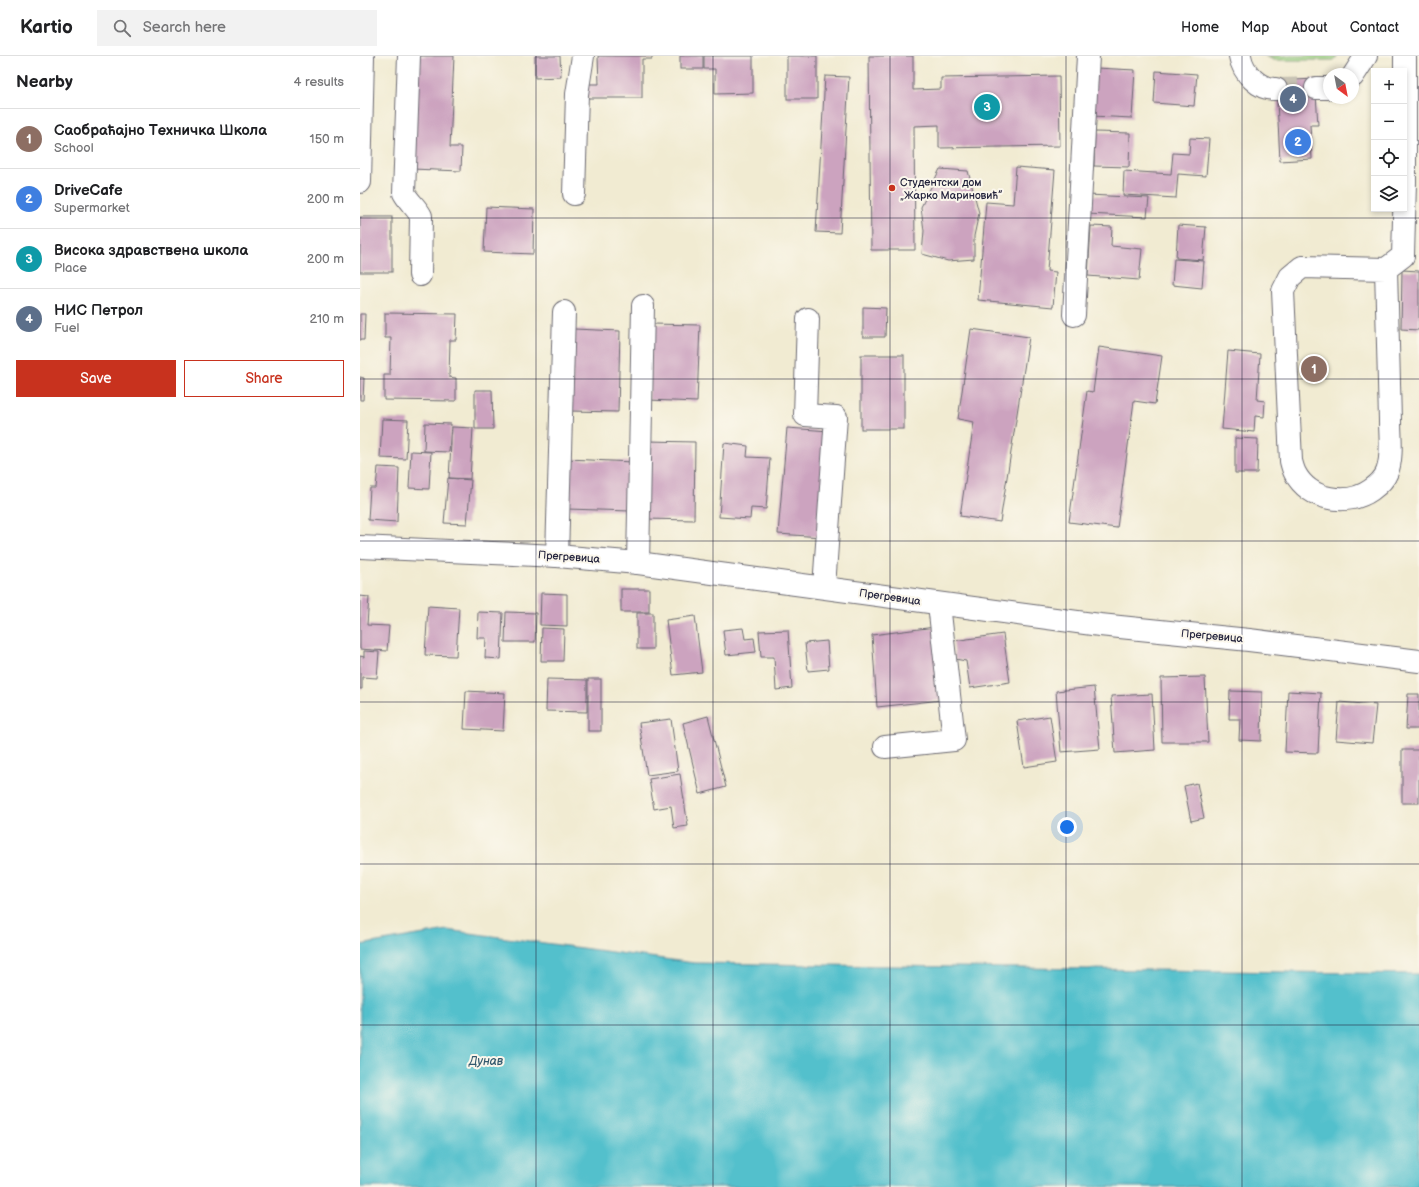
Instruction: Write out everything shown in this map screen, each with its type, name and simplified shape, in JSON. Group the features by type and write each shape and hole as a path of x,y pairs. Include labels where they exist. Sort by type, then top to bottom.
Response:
{"street":[{"path":"360,182 363,56"},
{"path":"409,56 404,193 408,200 417,208 421,216 420,275"},
{"path":"574,194 577,94 583,56"},
{"path":"1074,316 1088,56"},
{"path":"1240,56 1248,74 1258,84 1271,89 1276,89"},
{"path":"1358,68 1366,56"},
{"path":"1403,260 1302,267 1290,277 1283,291 1291,461 1295,473 1301,481 1312,491 1327,498 1353,498 1366,493 1380,484 1389,467 1390,417 1403,260 1412,182 1405,56"},
{"path":"638,563 643,306"},
{"path":"557,556 564,312"},
{"path":"808,319 805,415 836,417 824,587"},
{"name":"Прегревица","path":"360,547 557,556 638,563 1100,625 1249,640 1419,661"},
{"path":"885,747 954,740 939,604"}],"green space":[{"path":"1265,56 1337,56 1334,60 1274,60"}],"water":[{"name":"Дунав","path":"447,930 694,963 1419,974 1419,1187 360,1187 360,945"}],"building":[{"path":"418,56 454,56 450,147 462,147 461,171 412,169"},
{"path":"535,56 560,56 561,77 535,78"},
{"path":"598,56 652,56 652,59 642,59 642,98 585,98 586,84 599,84"},
{"path":"680,56 703,56 703,69 680,69"},
{"path":"704,56 753,56 753,93 715,94 715,69 704,69"},
{"path":"787,56 817,56 817,99 787,99"},
{"path":"869,56 913,56 913,90 941,89 941,78 1059,76 1060,146 939,148 939,125 914,126 915,250 871,250"},
{"path":"1096,68 1135,70 1132,118 1092,116"},
{"path":"1156,71 1197,74 1194,106 1154,103"},
{"path":"825,76 849,77 840,233 816,232"},
{"path":"1315,79 1318,125 1310,125 1312,159 1280,161 1276,81"},
{"path":"1095,132 1130,133 1129,167 1094,166"},
{"path":"1190,138 1209,139 1206,176 1178,174 1176,198 1123,195 1124,171 1171,174 1173,153 1189,154"},
{"path":"1016,167 1055,170 1047,271 1056,272 1053,307 978,300 986,202 1013,204"},
{"path":"940,169 968,171 979,213 974,236 974,259 948,261 922,254 924,231 921,207"},
{"path":"1088,195 1149,198 1147,217 1087,214"},
{"path":"486,207 534,209 533,254 484,252"},
{"path":"360,217 392,217 392,272 360,272"},
{"path":"1178,225 1206,227 1203,260 1176,258"},
{"path":"1091,226 1112,227 1111,246 1142,249 1139,280 1088,276"},
{"path":"1174,259 1204,261 1202,288 1172,285"},
{"path":"1402,270 1419,271 1419,330 1401,329"},
{"path":"863,307 886,308 885,337 863,337"},
{"path":"385,313 457,314 456,340 450,340 449,377 456,378 456,401 384,400 384,375 390,375 391,338 385,338"},
{"path":"360,314 365,314 364,340 360,340"},
{"path":"652,324 700,325 697,402 649,400"},
{"path":"574,329 620,331 618,412 571,411"},
{"path":"971,329 1029,337 1000,522 960,516 974,422 958,419"},
{"path":"1099,347 1162,356 1155,404 1134,401 1117,528 1069,522 1087,391 1093,392"},
{"path":"1228,351 1260,354 1257,400 1265,401 1264,417 1255,416 1254,432 1222,429"},
{"path":"861,355 904,355 904,429 861,429"},
{"path":"360,377 364,378 363,400 360,400"},
{"path":"475,390 492,390 493,429 475,429"},
{"path":"382,419 408,420 406,459 380,458"},
{"path":"425,423 451,424 449,452 424,451"},
{"path":"452,427 473,428 470,479 449,478"},
{"path":"787,428 830,431 822,537 778,534"},
{"path":"1235,438 1258,439 1257,473 1235,473"},
{"path":"647,441 695,442 694,520 645,519"},
{"path":"724,443 748,446 747,457 770,458 766,509 751,508 750,519 719,517"},
{"path":"411,451 431,452 429,489 409,488"},
{"path":"568,459 633,462 631,511 567,509"},
{"path":"378,467 399,468 397,522 368,520 370,488 376,488"},
{"path":"448,478 471,480 467,524 444,523"},
{"path":"621,589 649,589 649,612 621,612"},
{"path":"541,593 567,594 567,626 540,625"},
{"path":"360,596 369,597 367,625 389,626 387,651 360,649"},
{"path":"428,606 459,608 456,656 425,655"},
{"path":"478,612 503,613 501,659 485,658 486,638 477,638"},
{"path":"506,612 536,613 535,642 505,642"},
{"path":"637,613 653,613 653,649 637,649"},
{"path":"695,616 702,672 673,675 666,620"},
{"path":"935,627 942,700 877,707 872,635"},
{"path":"542,628 564,629 563,661 541,661"},
{"path":"743,628 745,639 754,638 756,652 726,655 723,630"},
{"path":"788,630 792,688 776,690 774,657 761,657 759,631"},
{"path":"1003,634 1010,682 970,688 966,661 955,659 953,641"},
{"path":"827,641 829,669 808,671 805,643"},
{"path":"364,651 379,652 377,678 362,677 362,689 360,689 360,656 364,657"},
{"path":"1205,677 1208,742 1162,742 1161,678"},
{"path":"547,679 587,680 587,712 546,711"},
{"path":"588,679 601,679 601,731 588,731"},
{"path":"1094,687 1100,749 1061,752 1056,691"},
{"path":"466,691 505,693 503,731 464,729"},
{"path":"1230,691 1262,692 1261,741 1239,740 1240,719 1229,719"},
{"path":"1288,691 1321,693 1318,753 1285,752"},
{"path":"1152,694 1155,750 1115,753 1111,696"},
{"path":"1408,694 1419,694 1419,729 1406,729"},
{"path":"1339,702 1376,705 1372,743 1336,740"},
{"path":"708,716 726,787 700,794 683,723"},
{"path":"1050,716 1057,762 1024,767 1017,721"},
{"path":"671,719 678,771 647,775 639,723"},
{"path":"1402,750 1419,750 1419,803 1402,803"},
{"path":"680,774 688,826 674,828 671,806 654,809 649,779"},
{"path":"1197,783 1204,818 1191,821 1184,786"}],"tunnel":[{"path":"1276,89 1316,88"}],"place":[{"name":"НИС Петрол","path":"1293,99"},
{"name":"Висока здравствена школа","path":"987,107"},
{"name":"DriveCafe","path":"1298,142"},
{"name":"Студентски дом „Жарко Мариновић”","path":"892,188"},
{"name":"Саобраћајно Техничка Школа","path":"1314,369"}]}
